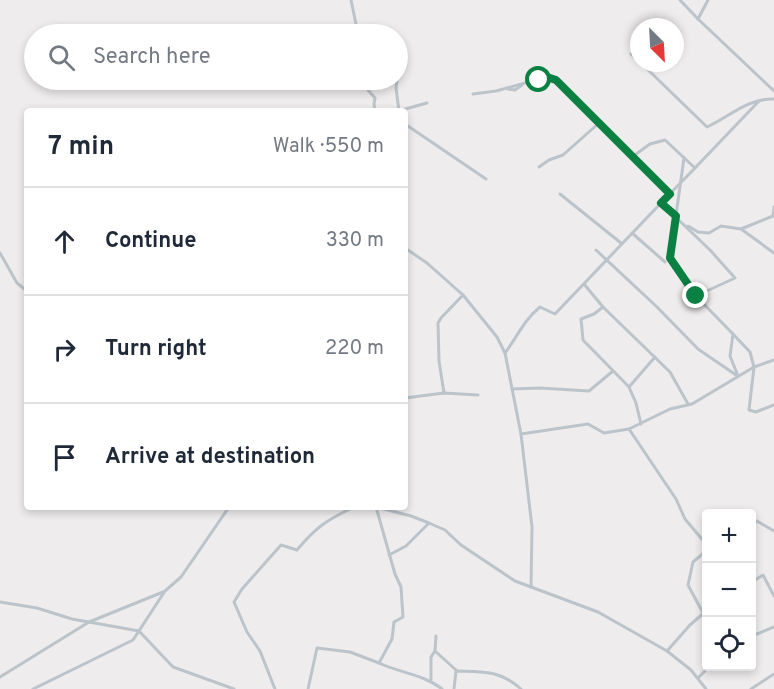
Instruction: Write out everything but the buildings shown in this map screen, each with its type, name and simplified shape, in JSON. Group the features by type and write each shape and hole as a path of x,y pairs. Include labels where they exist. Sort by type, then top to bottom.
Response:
{"street":[{"path":"351,0 356,24"},
{"path":"680,0 774,91"},
{"path":"698,19 708,0"},
{"path":"650,72 707,127 741,107 774,99"},
{"path":"473,94 522,85 547,77 556,80 670,194"},
{"path":"368,90 375,98 375,108"},
{"path":"396,90 398,108"},
{"path":"505,353 518,336 522,324 531,314 540,307 555,314 759,101"},
{"path":"408,108 427,103"},
{"path":"539,167 563,155 599,123"},
{"path":"408,126 486,179"},
{"path":"632,157 650,144 665,140 695,168"},
{"path":"684,158 670,258 696,296 750,352 754,367 749,410 756,411 774,405"},
{"path":"560,194 621,244"},
{"path":"661,203 735,278 696,296"},
{"path":"741,229 773,216 774,207"},
{"path":"684,224 698,232 709,233 721,226 741,229 774,253"},
{"path":"632,233 665,262"},
{"path":"408,250 427,263 463,296 497,337 505,353 521,434 532,527 531,587"},
{"path":"596,250 698,349 738,376"},
{"path":"0,253 17,283 24,289"},
{"path":"584,284 603,307 673,377 688,405"},
{"path":"444,393 439,361 438,323 463,296"},
{"path":"603,307 594,314 581,319 583,340 629,387 641,424"},
{"path":"733,334 730,356 738,376"},
{"path":"629,387 655,357"},
{"path":"521,434 588,424 604,434 629,429 670,409 688,405 754,367 774,360"},
{"path":"512,389 589,391 614,371"},
{"path":"408,398 444,393 478,395"},
{"path":"629,429 676,499 685,519 702,539"},
{"path":"0,677 90,622 165,591 181,577 227,510"},
{"path":"275,689 260,651 234,602 242,589 281,545 297,550 311,533 328,519 348,510"},
{"path":"377,510 389,555 401,587 403,617 394,622 392,639 379,663"},
{"path":"387,510 429,522 445,530 461,545 515,581 598,612 667,651 691,670 706,689"},
{"path":"389,555 406,546 429,522"},
{"path":"756,522 774,531"},
{"path":"702,554 693,562 688,585 702,607"},
{"path":"756,579 763,575 774,596"},
{"path":"33,689 133,640 165,591"},
{"path":"0,602 139,631 173,667 234,689"},
{"path":"667,651 702,615"},
{"path":"756,634 774,627"},
{"path":"431,680 431,657 435,651 436,636"},
{"path":"309,689 316,648 351,652 393,670 431,680 442,689"},
{"path":"435,651 456,671 492,672 509,678 521,689"},
{"path":"454,689 456,671"},
{"path":"698,678 705,671"},
{"path":"751,689 774,674"}],"route":[{"path":"539,80 547,77 556,80 670,194 661,203 676,216 670,258 696,296"}]}
